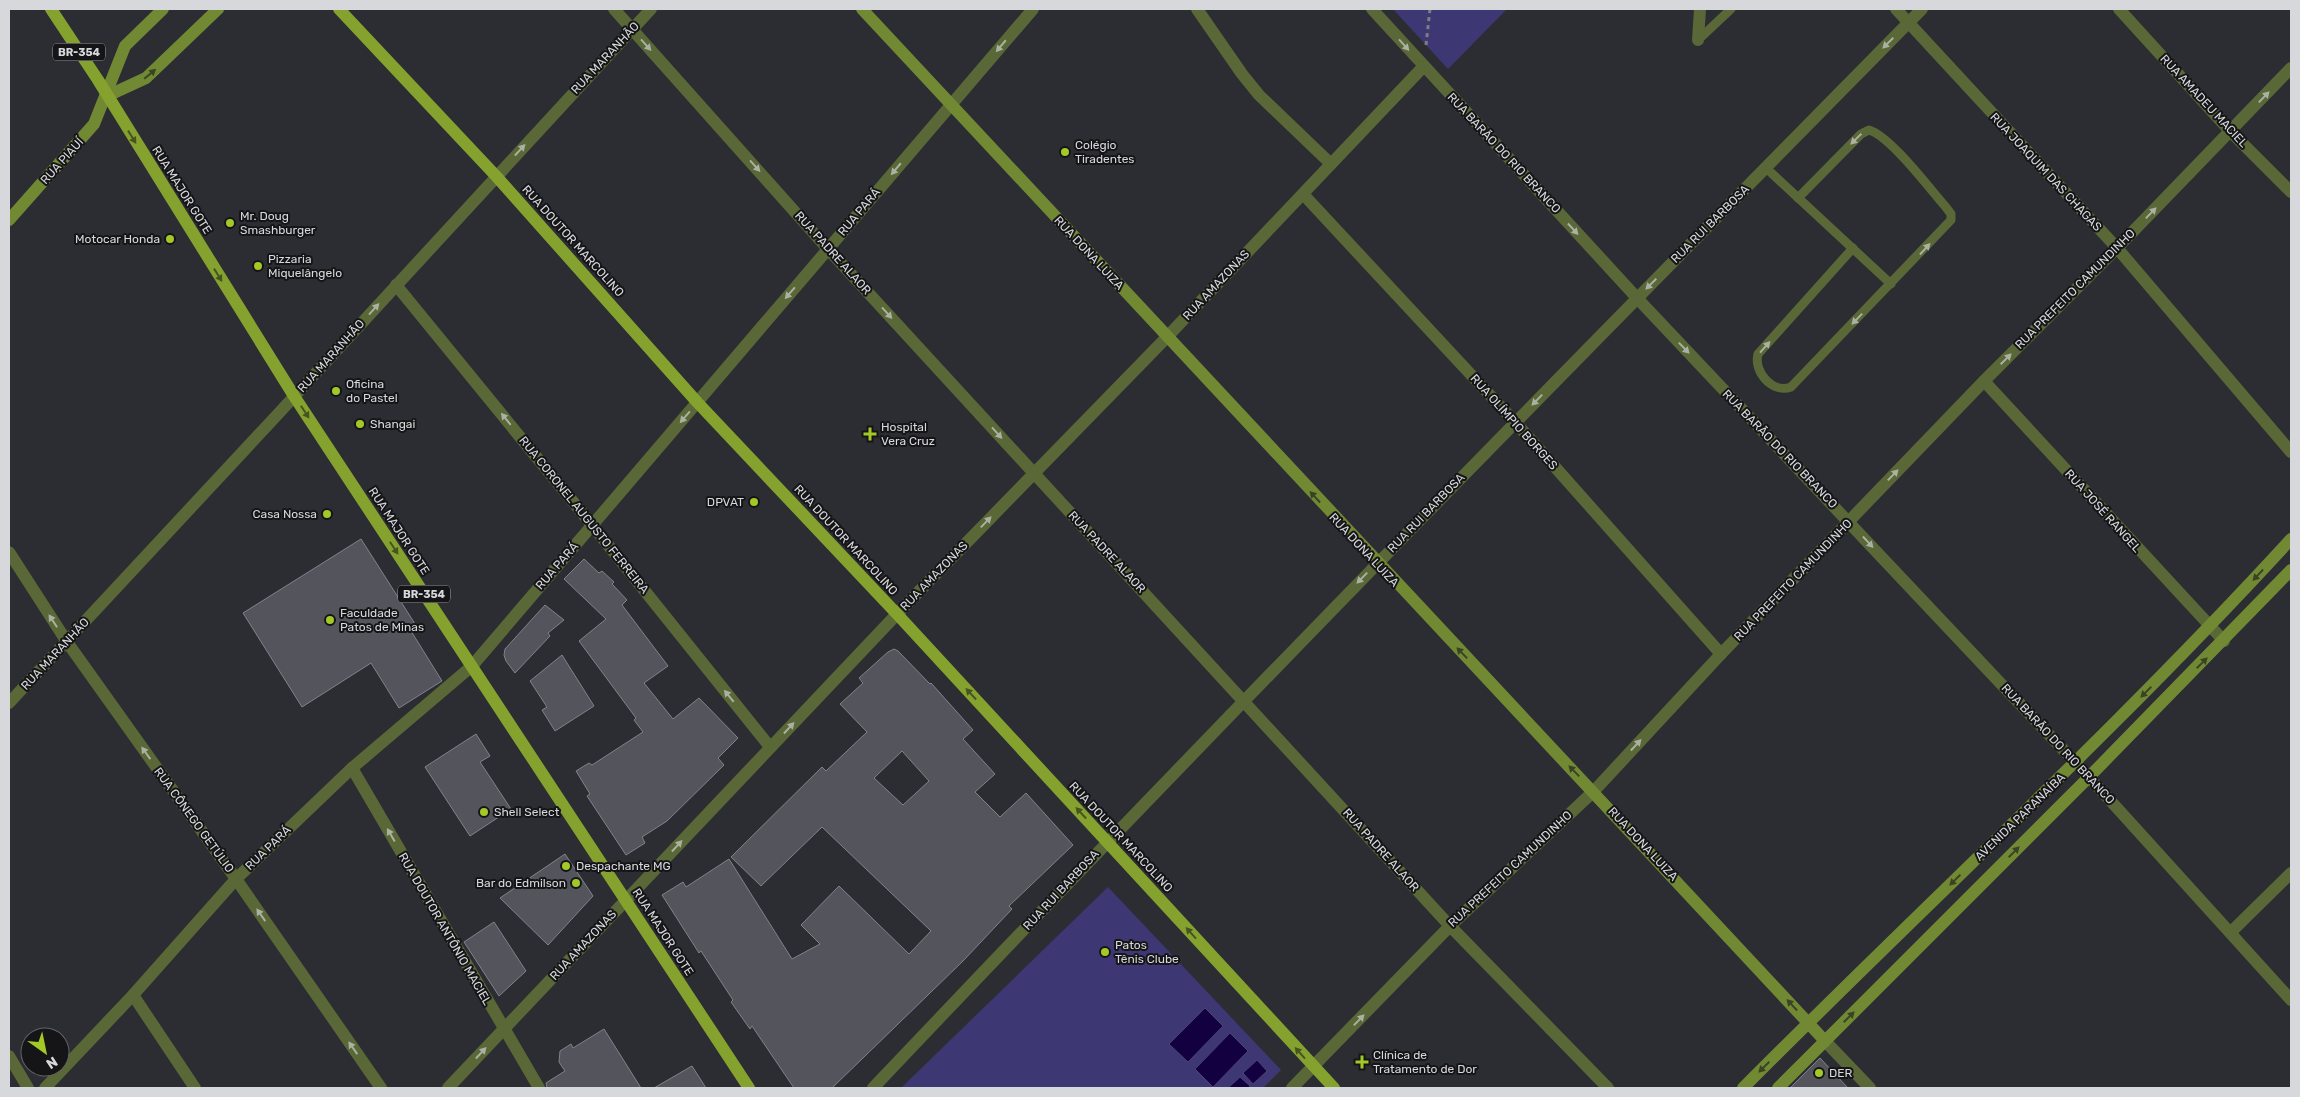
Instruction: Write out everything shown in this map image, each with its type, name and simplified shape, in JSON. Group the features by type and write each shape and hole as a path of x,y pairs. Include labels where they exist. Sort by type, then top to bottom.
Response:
{"main road":[{"name":"RUA MAJOR GOTE","path":"51,9 294,396 749,1088"},
{"name":"RUA DOUTOR MARCOLINO","path":"339,9 496,176 697,402 897,614 1334,1088"}],"street":[{"name":"RUA PIAUÍ","path":"9,220 94,124 107,96 125,46 163,9"},
{"path":"107,96 146,78 218,9"},
{"name":"RUA PADRE ALAOR","path":"614,9 828,248 1450,926 1608,1088"},
{"name":"RUA MARANHÃO","path":"9,703 651,9"},
{"name":"RUA DONA LUIZA","path":"862,9 1377,563 1870,1088"},
{"name":"RUA PARÁ","path":"46,1088 133,995 236,879 352,768 472,666 1033,9"},
{"path":"1197,9 1242,74 1259,95 1331,164"},
{"name":"RUA BARÃO DO RIO BRANCO","path":"1372,9 1637,298 2089,777 2291,1000"},
{"path":"1698,40 1700,9"},
{"name":"RUA JOAQUIM DAS CHAGAS","path":"1896,9 2117,248 2291,452"},
{"name":"RUA RUI BARBOSA","path":"873,1088 1107,841 1377,563 1922,9"},
{"name":"RUA AMADEU MACIEL","path":"2119,9 2230,131 2291,192"},
{"name":"RUA AMAZONAS","path":"448,1088 897,614 1167,337 1424,66"},
{"name":"RUA PREFEITO CAMUNDINHO","path":"1292,1088 1450,926 1594,792 1721,654 1984,380 2117,248 2291,68"},
{"name":"RUA OLÍMPIO BORGES","path":"1302,194 1515,422 1721,654"},
{"name":"RUA CORONEL AUGUSTO FERREIRA","path":"396,285 592,524 770,748"},
{"name":"RUA JOSÉ RANGEL","path":"1984,380 2210,628 2224,641"},
{"name":"AVENIDA PARANAÍBA","path":"1743,1088 1808,1022 2076,763 2210,628 2291,539"},
{"name":"RUA CÔNEGO GETÚLIO","path":"9,552 67,642 236,879 381,1088"},
{"name":"AVENIDA PARANAÍBA","path":"1778,1088 2224,641 2291,570"},
{"name":"RUA DOUTOR ANTÔNIO MACIEL","path":"352,768 539,1088"},
{"path":"2231,932 2291,873"},
{"path":"133,995 195,1088"},
{"path":"9,1056 28,1088"}],"lane":[{"path":"1698,40 1731,9"},
{"path":"1798,198 1861,134 1869,130 1876,132 1895,150 1951,214 1951,220 1791,387 1785,390 1775,387 1760,373 1756,364 1758,354 1853,248"},
{"path":"1766,168 1891,284"}],"path":[{"path":"1424,66 1430,9"}],"shaded area":[{"path":"1393,9 1507,9 1448,69"},
{"name":"Patos Tênis Clube","path":"1108,887 1281,1070 1263,1088 901,1088"},
{"path":"1205,1008 1223,1026 1188,1062 1169,1044"},
{"path":"1230,1033 1248,1051 1213,1087 1195,1069"},
{"path":"1257,1060 1267,1071 1253,1084 1243,1073"},
{"path":"1240,1077 1250,1086 1248,1088 1228,1088"}],"building":[{"name":"Faculdade Patos de Minas","path":"361,539 417,627 411,631 442,681 399,708 371,663 302,707 243,613"},
{"path":"584,559 599,573 602,571 614,582 612,584 627,600 622,605 668,666 644,683 673,719 699,698 738,738 718,758 724,765 667,821 642,837 645,843 626,855 587,796 590,794 576,771 589,763 592,765 643,732 634,720 636,718 579,641 606,619 564,579"},
{"path":"545,605 564,620 548,633 550,636 515,673 506,661 505,649"},
{"path":"894,649 898,651 931,683 973,730 963,739 995,774 975,792 1000,817 1026,793 1073,845 1009,906 1012,909 963,961 832,1088 794,1088 752,1026 750,1029 731,1002 733,1000 701,951 699,953 662,895 683,882 686,887 729,859 792,959 820,944 801,925 839,886 909,954 931,931 822,827 761,886 731,857 822,767 826,771 867,732 840,704 863,683 859,678 888,652","holes":["902,751 929,781 903,805 874,778"]},
{"path":"562,655 594,706 555,731 542,710 547,707 530,681"},
{"path":"476,734 490,756 480,762 511,809 470,836 425,767"},
{"path":"565,854 593,896 548,945 500,898"},
{"path":"494,922 526,971 499,996 464,942"},
{"path":"604,1029 641,1088 547,1088 546,1083 565,1071 559,1062 560,1051 571,1044 573,1048"},
{"name":"DER","path":"1820,1058 1848,1088 1790,1088"},
{"path":"692,1066 706,1088 654,1088"}],"place":[{"name":"Colégio Tiradentes","path":"1065,152"},
{"name":"Mr. Doug Smashburger","path":"230,223"},
{"name":"Motocar Honda","path":"170,239"},
{"name":"Pizzaria Miquelângelo","path":"258,266"},
{"name":"Oficina do Pastel","path":"336,391"},
{"name":"Shangai","path":"360,424"},
{"name":"Hospital Vera Cruz","path":"870,434"},
{"name":"DPVAT","path":"754,502"},
{"name":"Casa Nossa","path":"327,514"},
{"name":"Faculdade Patos de Minas","path":"330,620"},
{"name":"Shell Select","path":"484,812"},
{"name":"Despachante MG","path":"566,866"},
{"name":"Bar do Edmilson","path":"576,883"},
{"name":"Patos Tênis Clube","path":"1105,952"},
{"name":"Clínica de Tratamento de Dor","path":"1362,1062"},
{"name":"DER","path":"1819,1073"}]}
